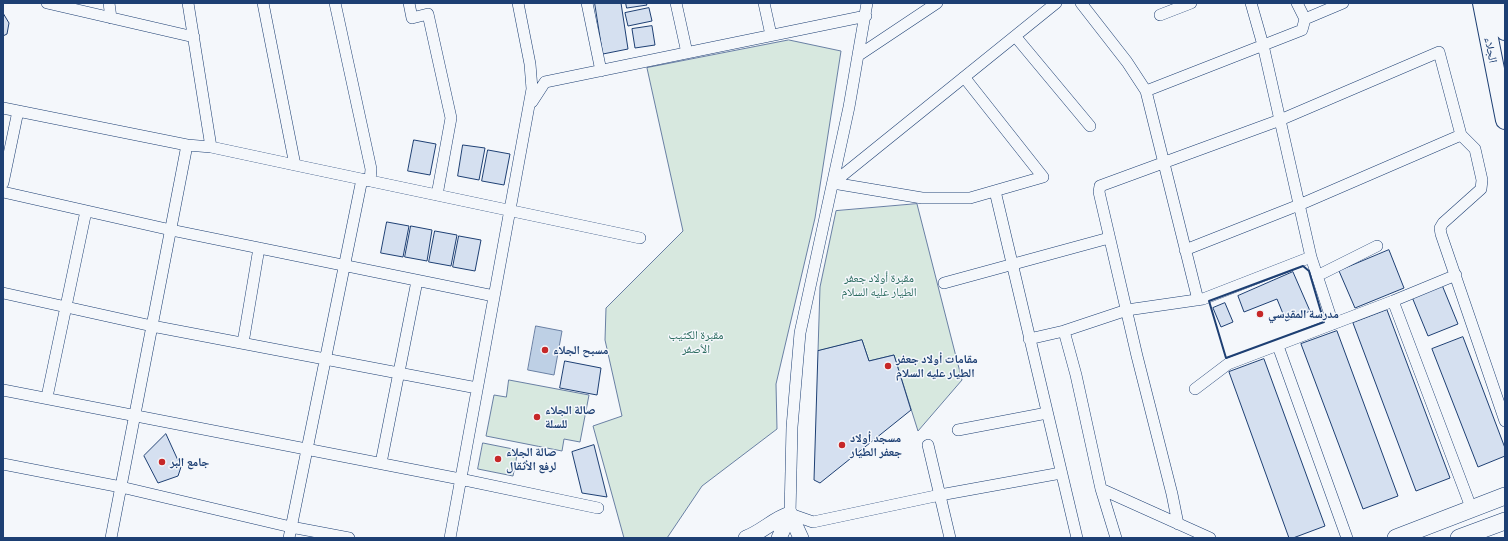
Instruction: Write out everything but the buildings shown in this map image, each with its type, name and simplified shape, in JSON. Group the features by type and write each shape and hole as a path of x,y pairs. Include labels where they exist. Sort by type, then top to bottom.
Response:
{"highway":[{"name":"الجلاء","path":"1482,3 1505,120"},
{"name":"الجلاء","path":"1500,3 1505,31"}],"main road":[{"path":"1396,538 1505,496"},
{"path":"790,514 801,537 778,538 790,514"},
{"path":"746,538 760,532 782,517 790,514"},
{"path":"1459,538 1505,521"}],"street":[{"path":"47,3 194,37"},
{"path":"109,3 112,18"},
{"path":"188,3 211,147"},
{"path":"263,3 295,165"},
{"path":"290,533 344,264 366,180 371,169 335,3"},
{"path":"409,3 412,18 428,14 451,118 437,195"},
{"path":"450,538 532,89 530,64 518,3"},
{"path":"587,3 601,71"},
{"path":"676,3 687,53"},
{"path":"764,3 771,35"},
{"path":"867,3 866,16 833,182 800,333 792,427 790,514 813,522 940,495 1060,473"},
{"path":"858,54 937,3"},
{"path":"833,182 1056,3"},
{"path":"1081,3 1127,62 1146,91 1198,300"},
{"path":"1160,15 1178,5 1191,3"},
{"path":"1251,3 1263,45 1311,257 1333,324"},
{"path":"1146,91 1302,30 1305,18 1297,3"},
{"path":"1305,18 1343,3"},
{"path":"529,107 545,82 866,16"},
{"path":"1015,36 1090,126"},
{"path":"1178,524 1172,494 1108,238 1099,192 1100,186 1164,164 1280,120 1439,52 1461,135 1475,148 1482,180 1481,189 1442,223 1440,228 1505,421"},
{"path":"833,182 922,198 970,198 1043,178 964,77"},
{"path":"3,108 187,145 211,147 640,238"},
{"path":"3,183 18,111"},
{"path":"1185,250 1299,205 1461,135"},
{"path":"111,538 187,145"},
{"path":"994,191 1030,339 1060,473 1077,538"},
{"path":"3,192 171,230 344,264 494,296"},
{"path":"47,397 86,211"},
{"path":"944,283 1108,238"},
{"path":"1317,276 1377,246"},
{"path":"243,343 259,248"},
{"path":"1030,339 1064,331 1126,310 1198,300 1311,257"},
{"path":"1195,389 1228,364 1278,346 1456,275"},
{"path":"381,463 418,281"},
{"path":"3,294 152,326 477,388"},
{"path":"1393,301 1472,510"},
{"path":"1064,331 1082,397 1102,489 1116,538"},
{"path":"1278,346 1347,538"},
{"path":"3,390 47,397 381,463 598,508"},
{"path":"958,430 1047,413"},
{"path":"928,446 950,538"},
{"path":"3,464 121,487 290,533 349,538"},
{"path":"1102,489 1210,538"}],"green space":[{"name":"مقبرة الكثيب الأصفر","path":"789,40 841,51 815,218 776,384 777,429 702,486 667,538 624,538 593,426 622,416 605,340 606,308 683,231 647,68"},
{"name":"مقبرة أولاد جعفر الطيار عليه السلام","path":"917,204 962,380 918,431 894,355 869,361 862,340 818,351 820,287 836,211"},
{"name":"صالة الجلاء للسلة","path":"509,380 589,395 580,442 564,439 562,451 486,436 494,395 506,397"},
{"name":"صالة الجلاء لرفع الأثقال","path":"483,443 518,450 513,476 478,469"}],"water":[{"name":"مسبح الجلاء","path":"536,326 562,331 554,375 528,370"}],"wall":[{"path":"1303,266 1309,271 1324,322 1226,358 1209,301 1303,266"}],"place":[{"name":"مدرسة المقدسي","path":"1260,314"},
{"name":"مسبح الجلاء","path":"545,350"},
{"name":"مقامات أولاد جعفر الطيار عليه السلام","path":"888,366"},
{"name":"صالة الجلاء للسلة","path":"537,417"},
{"name":"مسجد أولاد جعفر الطيار","path":"842,445"},
{"name":"صالة الجلاء لرفع الأثقال","path":"498,459"},
{"name":"جامع البر","path":"162,462"}]}
